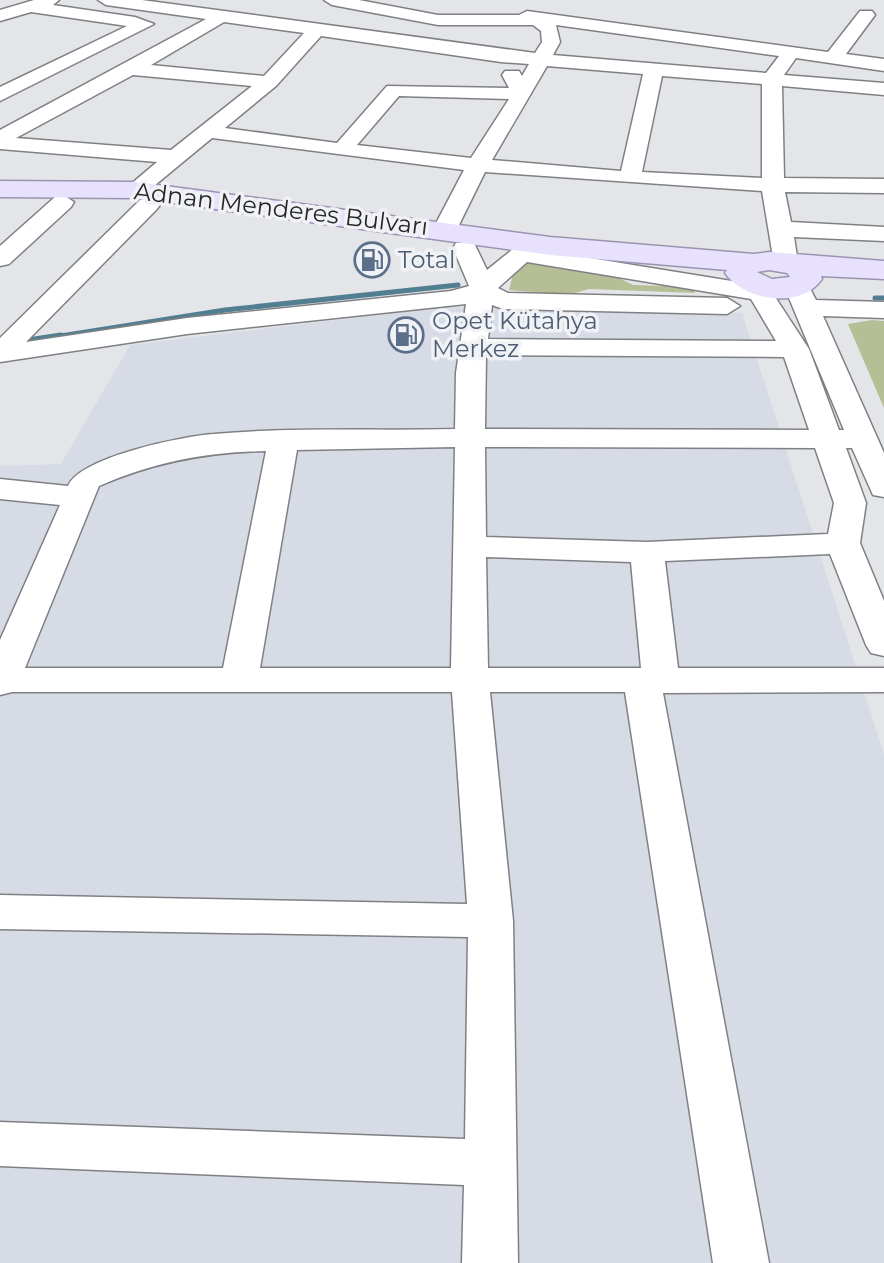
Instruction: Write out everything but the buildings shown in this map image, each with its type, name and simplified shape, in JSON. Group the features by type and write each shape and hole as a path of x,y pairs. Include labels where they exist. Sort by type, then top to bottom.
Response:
{"main road":[{"name":"Adnan Menderes Bulvarı","path":"0,189 141,197 455,239 550,246 757,286"},
{"name":"Adnan Menderes Bulvarı","path":"0,203 141,197"},
{"name":"Adnan Menderes Bulvarı","path":"455,239 522,254 757,286"},
{"path":"757,286 781,288 798,281 884,270"},
{"path":"798,281 884,286"}],"street":[{"path":"0,16 51,0"},
{"path":"106,0 501,56 884,89"},
{"path":"332,0 372,4 404,16 474,22 537,20 884,65"},
{"path":"498,0 509,10 537,20 550,29 551,42 477,166 455,239 483,290 503,301 757,286 795,349 884,588"},
{"path":"33,7 200,32"},
{"path":"834,57 866,15"},
{"path":"0,140 200,32 220,17"},
{"path":"474,22 501,56 522,94"},
{"path":"0,95 147,24"},
{"path":"0,354 179,157 269,82 316,31"},
{"path":"792,51 772,78 773,187 780,229 798,281 884,488"},
{"path":"130,69 269,82"},
{"path":"630,178 654,69"},
{"path":"35,77 95,87"},
{"path":"341,151 394,90 522,94"},
{"path":"210,132 477,166 773,187 884,186"},
{"path":"0,140 179,157"},
{"path":"5,248 63,202"},
{"path":"780,229 884,234"},
{"path":"0,354 187,326 454,299 483,290 522,254"},
{"path":"798,281 884,310"},
{"path":"483,290 473,347 469,546 471,683 491,921 490,1263"},
{"path":"473,347 795,349"},
{"path":"864,439 470,438 212,443 128,462 86,480 0,681 471,683 884,680"},
{"path":"239,682 283,444"},
{"path":"0,489 79,497"},
{"path":"850,503 843,543 884,645"},
{"path":"469,546 647,552 843,543"},
{"path":"647,552 652,682 741,1263"},
{"path":"0,912 491,921"},
{"path":"0,1144 490,1163"}],"shaded area":[{"path":"446,307 742,313 884,754 884,1263 0,1263 0,466 61,464 130,345"}],"green space":[{"path":"516,262 607,272 633,285 693,287 695,293 589,289 568,295 509,290"},
{"path":"884,321 884,408 848,324"}],"waterway":[{"path":"53,337 225,310 458,285"},
{"path":"875,298 884,298"},
{"path":"53,337 61,336"},
{"path":"28,341 53,337"},
{"path":"48,338 53,337"}],"place":[{"name":"Total","path":"372,260"},
{"name":"Opet Kütahya Merkez","path":"406,335"}]}
